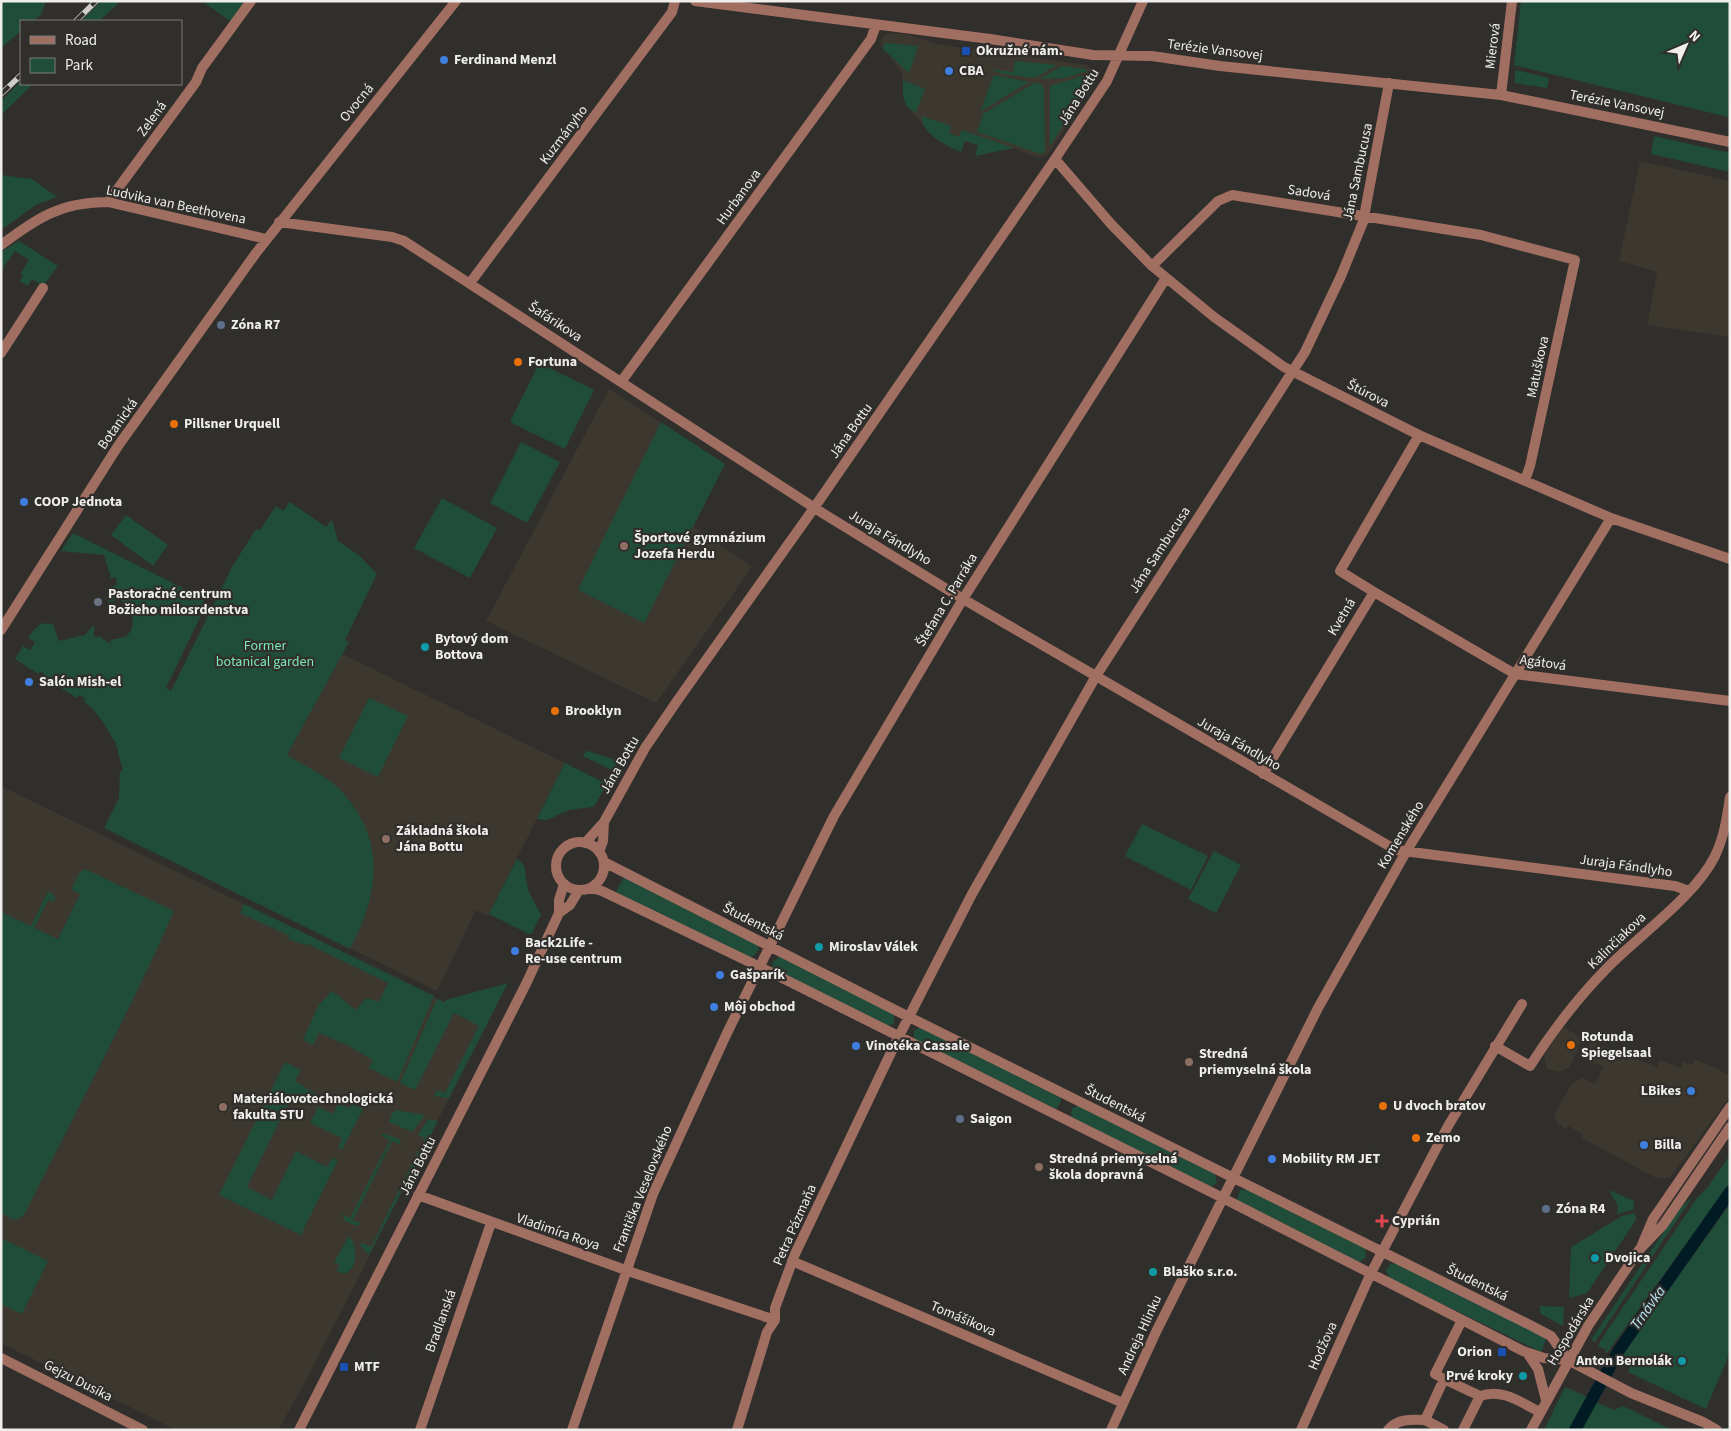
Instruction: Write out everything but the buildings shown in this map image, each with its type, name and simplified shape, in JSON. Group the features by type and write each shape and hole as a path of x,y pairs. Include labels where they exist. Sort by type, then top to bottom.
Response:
{"street":[{"name":"Zelená","path":"108,202 196,82 202,68 251,1"},
{"name":"Ovocná","path":"279,222 456,1"},
{"name":"Kuzmányho","path":"470,284 672,12 675,1"},
{"name":"Terézie Vansovej","path":"695,1 990,39 1093,55 1152,56 1220,66 1501,95 1730,142"},
{"name":"Jána Bottu","path":"299,1430 522,993 559,913 564,884 557,873 558,857 568,846 575,843 585,843 604,822 645,748 814,508 1107,81 1143,1"},
{"name":"Mierová","path":"1501,95 1512,1"},
{"name":"Hurbanova","path":"622,382 871,39 876,25"},
{"name":"Jána Sambucusa","path":"899,1038 972,894 1096,676 1305,352 1341,276 1364,216 1390,83"},
{"name":"Štúrova","path":"1055,159 1111,224 1152,266 1214,317 1292,371 1419,435 1611,518 1730,559"},
{"name":"Sadová","path":"1152,266 1224,197 1232,195 1480,235 1575,260"},
{"name":"Ludvika van Beethovena","path":"1,245 30,224 58,208 87,202 108,202 266,239"},
{"path":"266,239 279,222"},
{"name":"Šafárikova","path":"279,222 398,238 814,508"},
{"name":"Botanická","path":"1,630 118,446 266,239"},
{"name":"Matuškova","path":"1525,480 1530,466 1575,260"},
{"name":"Štefana C. Parráka","path":"760,967 834,816 963,599 1166,278"},
{"path":"1,353 43,288"},
{"name":"Kvetná","path":"1263,774 1374,592 1340,570 1419,435"},
{"name":"Juraja Fándlyho","path":"814,508 963,599 1396,850 1666,885 1688,891"},
{"name":"Komenského","path":"1222,1198 1318,1008 1406,852 1611,518"},
{"name":"Agátová","path":"1374,592 1515,674 1730,701"},
{"name":"Kalinčiakova","path":"1495,1046 1530,1066 1558,1025 1597,979 1688,891 1714,858 1726,823 1730,797"},
{"name":"Jána Bottu","path":"599,852 603,841 604,822"},
{"path":"585,843 599,852 604,862 602,877 591,888"},
{"name":"Študentská","path":"604,862 1551,1336 1568,1360"},
{"path":"564,884 579,890 591,888 602,891 760,967 1371,1273 1528,1354 1568,1360 1614,1385 1717,1430"},
{"name":"Jána Bottu","path":"559,913 570,905 579,890"},
{"name":"Františka Veselovského","path":"572,1430 625,1270 653,1194 727,1033 760,967"},
{"path":"1382,1251 1448,1126 1522,1004"},
{"name":"Petra Pázmaňa","path":"737,1430 767,1332 775,1320 775,1308 792,1261 899,1038"},
{"name":"Hospodárska","path":"1531,1430 1588,1326 1639,1250 1653,1219 1730,1107"},
{"name":"Hospodárska","path":"1639,1250 1663,1226 1730,1127"},
{"name":"Vladimíra Roya","path":"418,1195 625,1270 775,1320"},
{"name":"Andreja Hlinku","path":"1111,1430 1222,1198"},
{"name":"Bradlanská","path":"420,1430 491,1223"},
{"name":"Hodžova","path":"1300,1430 1382,1251"},
{"name":"Tomášikova","path":"792,1261 1123,1403"},
{"path":"1462,1320 1435,1374 1480,1396 1490,1393 1503,1394 1540,1412"},
{"path":"1528,1354 1538,1369 1546,1400"},
{"name":"Gejzu Dusíka","path":"1,1358 143,1430"},
{"path":"1425,1420 1444,1379"},
{"path":"1463,1430 1480,1396"},
{"path":"1388,1430 1399,1422 1411,1419 1425,1420 1444,1430"}],"shaded area":[{"path":"891,33 909,35 936,44 1087,65 1095,70 1097,79 1047,156 1036,157 1014,148 975,156 978,145 965,141 961,152 953,148 929,132 905,104 902,73 880,43 885,35"},
{"path":"1640,161 1730,181 1730,337 1647,325 1657,272 1619,261"},
{"name":"Športové gymnázium Jozefa Herdu","path":"609,389 725,464 693,526 752,567 656,703 486,621"},
{"name":"Základná škola Jána Bottu","path":"342,654 565,763 488,916 476,910 437,991 222,885 287,755"},
{"name":"Materiálovotechnologická fakulta STU","path":"1,786 487,1023 307,1379 278,1430 176,1430 1,1343"},
{"path":"1563,1027 1582,1038 1657,1067 1660,1060 1681,1068 1683,1061 1692,1065 1695,1059 1730,1075 1730,1096 1670,1178 1656,1178 1582,1138 1583,1134 1568,1126 1566,1129 1558,1124 1554,1115 1572,1083 1583,1078 1595,1084 1603,1067 1589,1061 1587,1054 1590,1042 1582,1039 1570,1067 1559,1072 1547,1069 1544,1055"}],"green space":[{"path":"1,1 46,1 41,15 34,20 20,20 20,32 1,48"},
{"path":"101,1 121,1 100,20 82,20"},
{"path":"202,1 245,1 230,21"},
{"path":"1521,1 1730,1 1728,117 1514,65"},
{"path":"886,43 918,46 909,73 882,48"},
{"path":"1015,61 1057,65 1035,78 1003,74 989,69 1013,72"},
{"path":"1062,66 1086,69 1087,71 1065,78 1040,79"},
{"path":"1515,70 1549,78 1547,88 1515,83"},
{"path":"1089,74 1092,80 1050,146 1050,86"},
{"path":"994,75 1029,82 980,112"},
{"path":"903,80 925,89 916,112 912,111 904,101"},
{"path":"20,82 20,85 32,85 1,115 1,101"},
{"path":"1034,83 1040,83 1044,88 1045,153 1038,153 977,132 983,114"},
{"path":"922,116 951,126 949,133 959,137 962,130 1014,148 975,156 978,145 965,141 961,152 942,143 930,134 923,122"},
{"path":"1654,136 1730,153 1730,172 1651,154"},
{"path":"1,175 32,179 57,197 36,205 1,230"},
{"path":"19,241 58,266 43,286 32,279 28,286 20,281 23,275 21,273 29,260 15,251 1,271 1,252"},
{"path":"539,363 594,390 565,449 510,422"},
{"path":"661,422 725,464 644,623 578,590"},
{"path":"521,442 560,462 527,523 490,503"},
{"path":"442,498 497,528 470,578 414,548"},
{"name":"Former botanical garden","path":"290,502 326,527 332,520 338,541 360,556 377,574 345,640 349,642 287,755 324,777 338,788 358,813 367,831 372,850 374,870 372,889 360,929 350,949 104,828 119,798 120,771 123,771 116,744 103,722 92,708 84,702 85,699 80,695 77,698 43,677 44,674 40,671 38,674 15,659 23,646 30,650 35,642 28,638 41,624 53,624 59,641 85,635 93,625 95,631 93,633 96,638 99,636 111,644 110,640 125,637 132,628 133,621 129,611 133,610 121,601 122,599 115,598 114,601 108,602 107,599 114,590 113,586 117,585 116,578 111,578 104,555 61,551 73,533 205,599 201,608 204,609 166,688 171,691 232,567 256,529 260,530 276,506 283,511"},
{"path":"126,515 168,545 153,566 111,535"},
{"path":"369,698 408,716 378,777 339,758"},
{"path":"586,751 619,761 614,771 583,756"},
{"path":"565,763 607,784 592,807 569,810 547,820 537,819"},
{"path":"1142,824 1208,856 1191,890 1125,856"},
{"path":"1214,851 1241,865 1216,913 1188,899"},
{"path":"517,859 524,865 528,890 541,915 531,935 489,914"},
{"path":"85,869 174,911 121,1024 26,1211 22,1217 14,1220 1,1213 1,912 31,926 48,891 56,899 52,902 48,900 34,928 58,939 80,894 72,890 72,888 80,872"},
{"path":"624,877 757,943 759,950 751,958 615,894"},
{"path":"244,904 434,996 397,1082 369,1068 373,1060 347,1045 319,1033 313,1045 303,1040 318,1006 332,991 356,1010 366,998 379,1002 388,983 308,944 287,939 290,936 240,913"},
{"path":"780,957 894,1013 894,1024 887,1026 772,968 773,961"},
{"path":"508,983 449,1098 434,1096 437,1090 445,1093 479,1026 454,1013 415,1090 400,1083 437,999 444,1002"},
{"path":"920,1027 1061,1098 1061,1102 1056,1109 914,1039 914,1031"},
{"path":"285,1062 301,1070 295,1081 316,1094 305,1102 292,1096 247,1187 272,1200 296,1151 327,1167 332,1158 338,1160 301,1235 219,1195"},
{"path":"338,1104 349,1108 352,1104 363,1109 342,1150 338,1147 342,1138 310,1123 318,1107 333,1114"},
{"path":"1080,1105 1214,1172 1217,1183 1210,1187 1071,1117 1072,1108"},
{"path":"396,1110 425,1115 412,1132 389,1122 392,1113"},
{"path":"428,1119 438,1121 369,1255 360,1245 362,1243 371,1247 425,1138 418,1135"},
{"path":"382,1133 399,1139 401,1145 392,1141 353,1220 361,1224 357,1226 345,1221 342,1214 350,1218 390,1140 381,1135"},
{"path":"1729,1156 1730,1183 1607,1353 1605,1352 1606,1350 1598,1346 1601,1340 1697,1198 1708,1187"},
{"path":"1248,1189 1365,1248 1366,1257 1360,1262 1356,1261 1237,1200 1240,1190"},
{"path":"1609,1190 1634,1201 1634,1209 1617,1214 1618,1206"},
{"path":"1693,1196 1595,1342 1591,1340 1679,1209"},
{"path":"1730,1204 1730,1352 1706,1409 1628,1372 1631,1365 1619,1359"},
{"path":"1635,1213 1636,1220 1587,1293 1569,1298 1571,1247 1622,1216"},
{"path":"349,1236 354,1245 355,1256 352,1267 345,1274 336,1271 340,1265 334,1262"},
{"path":"1,1238 48,1261 22,1314 1,1304"},
{"path":"1397,1263 1547,1337 1541,1352 1389,1278 1386,1271 1390,1264"},
{"path":"1539,1306 1564,1307 1563,1326 1541,1314"},
{"path":"1565,1387 1588,1397 1570,1430 1544,1430"},
{"path":"1596,1402 1614,1410 1623,1406 1672,1430 1582,1430"}],"waterway":[{"name":"Trnávka","path":"1575,1430 1619,1350 1730,1192"}],"railway":[{"path":"77,20 96,1"},
{"path":"1,94 20,76"}],"place":[{"name":"Okružné nám.","path":"966,51"},
{"name":"Ferdinand Menzl","path":"444,60"},
{"name":"CBA","path":"949,71"},
{"name":"Zóna R7","path":"221,325"},
{"name":"Fortuna","path":"518,362"},
{"name":"Pillsner Urquell","path":"174,424"},
{"name":"COOP Jednota","path":"24,502"},
{"name":"Športové gymnázium Jozefa Herdu","path":"624,546"},
{"name":"Pastoračné centrum Božieho milosrdenstva","path":"98,602"},
{"name":"Bytový dom Bottova","path":"425,647"},
{"name":"Salón Mish-el","path":"29,682"},
{"name":"Brooklyn","path":"555,711"},
{"name":"Základná škola Jána Bottu","path":"386,839"},
{"name":"Miroslav Válek","path":"819,947"},
{"name":"Back2Life - Re-use centrum","path":"515,951"},
{"name":"Gašparík","path":"720,975"},
{"name":"Môj obchod","path":"714,1007"},
{"name":"Rotunda Spiegelsaal","path":"1571,1045"},
{"name":"Vinotéka Cassale","path":"856,1046"},
{"name":"Stredná priemyselná škola","path":"1189,1062"},
{"name":"LBikes","path":"1691,1091"},
{"name":"U dvoch bratov","path":"1383,1106"},
{"name":"Materiálovotechnologická fakulta STU","path":"223,1107"},
{"name":"Saigon","path":"960,1119"},
{"name":"Zemo","path":"1416,1138"},
{"name":"Billa","path":"1644,1145"},
{"name":"Mobility RM JET","path":"1272,1159"},
{"name":"Stredná priemyselná škola dopravná","path":"1039,1167"},
{"name":"Zóna R4","path":"1546,1209"},
{"name":"Cyprián","path":"1382,1221"},
{"name":"Dvojica","path":"1595,1258"},
{"name":"Blaško s.r.o.","path":"1153,1272"},
{"name":"Orion","path":"1502,1352"},
{"name":"Anton Bernolák","path":"1682,1361"},
{"name":"MTF","path":"344,1367"},
{"name":"Prvé kroky","path":"1523,1376"}]}
